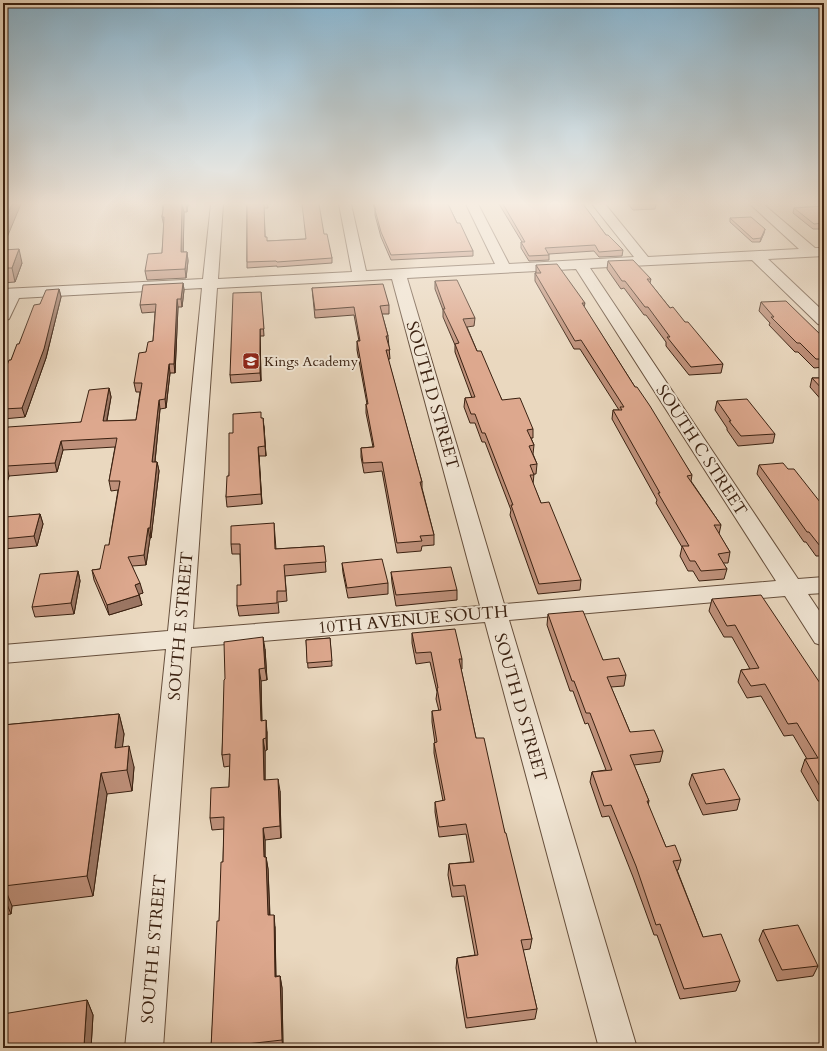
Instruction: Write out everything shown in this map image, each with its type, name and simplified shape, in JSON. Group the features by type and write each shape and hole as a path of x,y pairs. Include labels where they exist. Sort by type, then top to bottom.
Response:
{"street":[{"name":"SOUTH E STREET","path":"144,1048 213,253"},
{"path":"355,253 360,276"},
{"path":"497,253 504,268"},
{"path":"638,253 644,261"},
{"path":"3,316 8,294 796,253"},
{"path":"755,255 824,321"},
{"name":"SOUTH C STREET","path":"580,264 824,637"},
{"name":"SOUTH D STREET","path":"398,274 618,1048"},
{"name":"10TH AVENUE SOUTH","path":"3,654 824,585"}],"building":[{"path":"3,253 18,253 12,268 3,268"},
{"path":"187,253 185,269 145,271 148,254"},
{"path":"247,253 331,253 332,258 277,262 247,262"},
{"path":"390,253 431,253 391,255"},
{"path":"527,253 548,253 549,255 529,256"},
{"path":"633,260 651,279 647,279 670,308 673,307 685,322 688,322 723,364 691,367 667,337 670,337 648,307 645,307 625,281 622,281 608,261"},
{"path":"557,264 585,303 582,303 635,387 637,387 650,406 692,475 687,476 721,525 714,525 730,552 718,554 727,569 701,571 695,561 690,561 682,546 689,546 658,493 660,493 613,410 622,410 620,407 624,407 581,340 575,341 535,273 541,273 536,265"},
{"path":"457,280 475,318 463,319 477,351 481,351 502,400 520,398 533,429 527,430 534,445 529,446 537,464 530,465 534,475 530,475 541,503 549,502 581,580 539,584 511,505 513,505 485,433 482,433 475,414 471,414 465,398 475,397 455,344 459,343 443,309 445,309 435,281"},
{"path":"183,283 181,299 177,299 174,364 169,364 165,399 159,400 152,462 157,462 150,528 148,528 144,555 128,557 140,583 135,585 139,595 107,605 92,570 100,569 105,545 109,545 120,481 109,481 117,438 61,441 55,463 7,466 3,477 3,442 8,427 81,422 89,390 109,388 103,421 136,420 142,383 134,383 139,353 146,352 148,342 153,341 156,304 140,305 143,285"},
{"path":"383,284 389,305 380,306 390,350 386,350 422,482 420,482 434,535 420,536 422,541 397,543 382,462 363,463 361,448 374,447 357,341 360,341 354,307 315,310 312,288"},
{"path":"59,289 44,349 22,408 3,409 3,376 17,344 19,344 34,305 40,304 46,290"},
{"path":"261,292 264,329 260,329 260,373 230,375 233,293"},
{"path":"786,301 824,338 824,359 816,359 800,343 797,343 771,317 774,317 761,302"},
{"path":"812,378 824,378 824,391"},
{"path":"747,399 775,434 741,436 729,421 731,421 717,401"},
{"path":"261,412 261,418 263,418 265,446 258,447 261,494 226,497 227,476 229,476 229,433 233,433 233,414"},
{"path":"783,463 788,469 794,469 824,507 824,546 820,546 809,532 807,532 759,465"},
{"path":"40,514 34,536 3,539 3,524 5,517"},
{"path":"274,523 275,549 324,546 326,562 284,565 286,591 277,591 277,603 237,606 237,585 241,585 240,544 231,544 231,526"},
{"path":"382,559 388,583 347,588 342,563"},
{"path":"451,567 457,590 396,595 391,572"},
{"path":"78,571 71,603 32,607 40,574"},
{"path":"761,595 824,689 824,789 822,790 805,759 818,758 797,723 788,724 765,684 751,686 741,670 759,668 735,625 727,626 712,599"},
{"path":"583,611 603,660 619,658 626,675 607,677 630,732 654,730 663,751 630,755 666,847 675,845 681,860 673,861 703,937 721,934 740,981 684,989 660,924 656,925 636,866 611,805 604,806 592,772 612,770 590,713 586,713 574,681 572,681 548,614"},
{"path":"455,629 462,659 459,659 476,738 484,738 505,833 532,939 521,940 537,1009 467,1018 457,958 478,955 465,885 453,886 449,864 474,862 466,824 439,827 435,802 445,800 434,743 437,742 432,711 441,710 438,688 431,652 416,653 412,633"},
{"path":"263,637 265,668 259,669 261,721 266,720 266,738 263,739 264,780 278,779 280,826 263,828 264,857 266,857 268,915 274,915 275,977 280,976 282,1040 211,1048 217,921 219,921 221,862 223,862 224,817 210,818 211,788 229,787 230,754 222,755 225,679 224,642"},
{"path":"330,638 332,661 307,663 306,640"},
{"path":"119,714 115,748 129,746 127,770 101,773 87,876 4,886 3,890 3,725"},
{"path":"724,769 740,799 706,804 692,774"},
{"path":"798,925 818,966 782,970 763,930"},
{"path":"87,1000 84,1046 75,1048 3,1048 3,1014"}],"place":[{"name":"Kings Academy","path":"251,361"}]}
